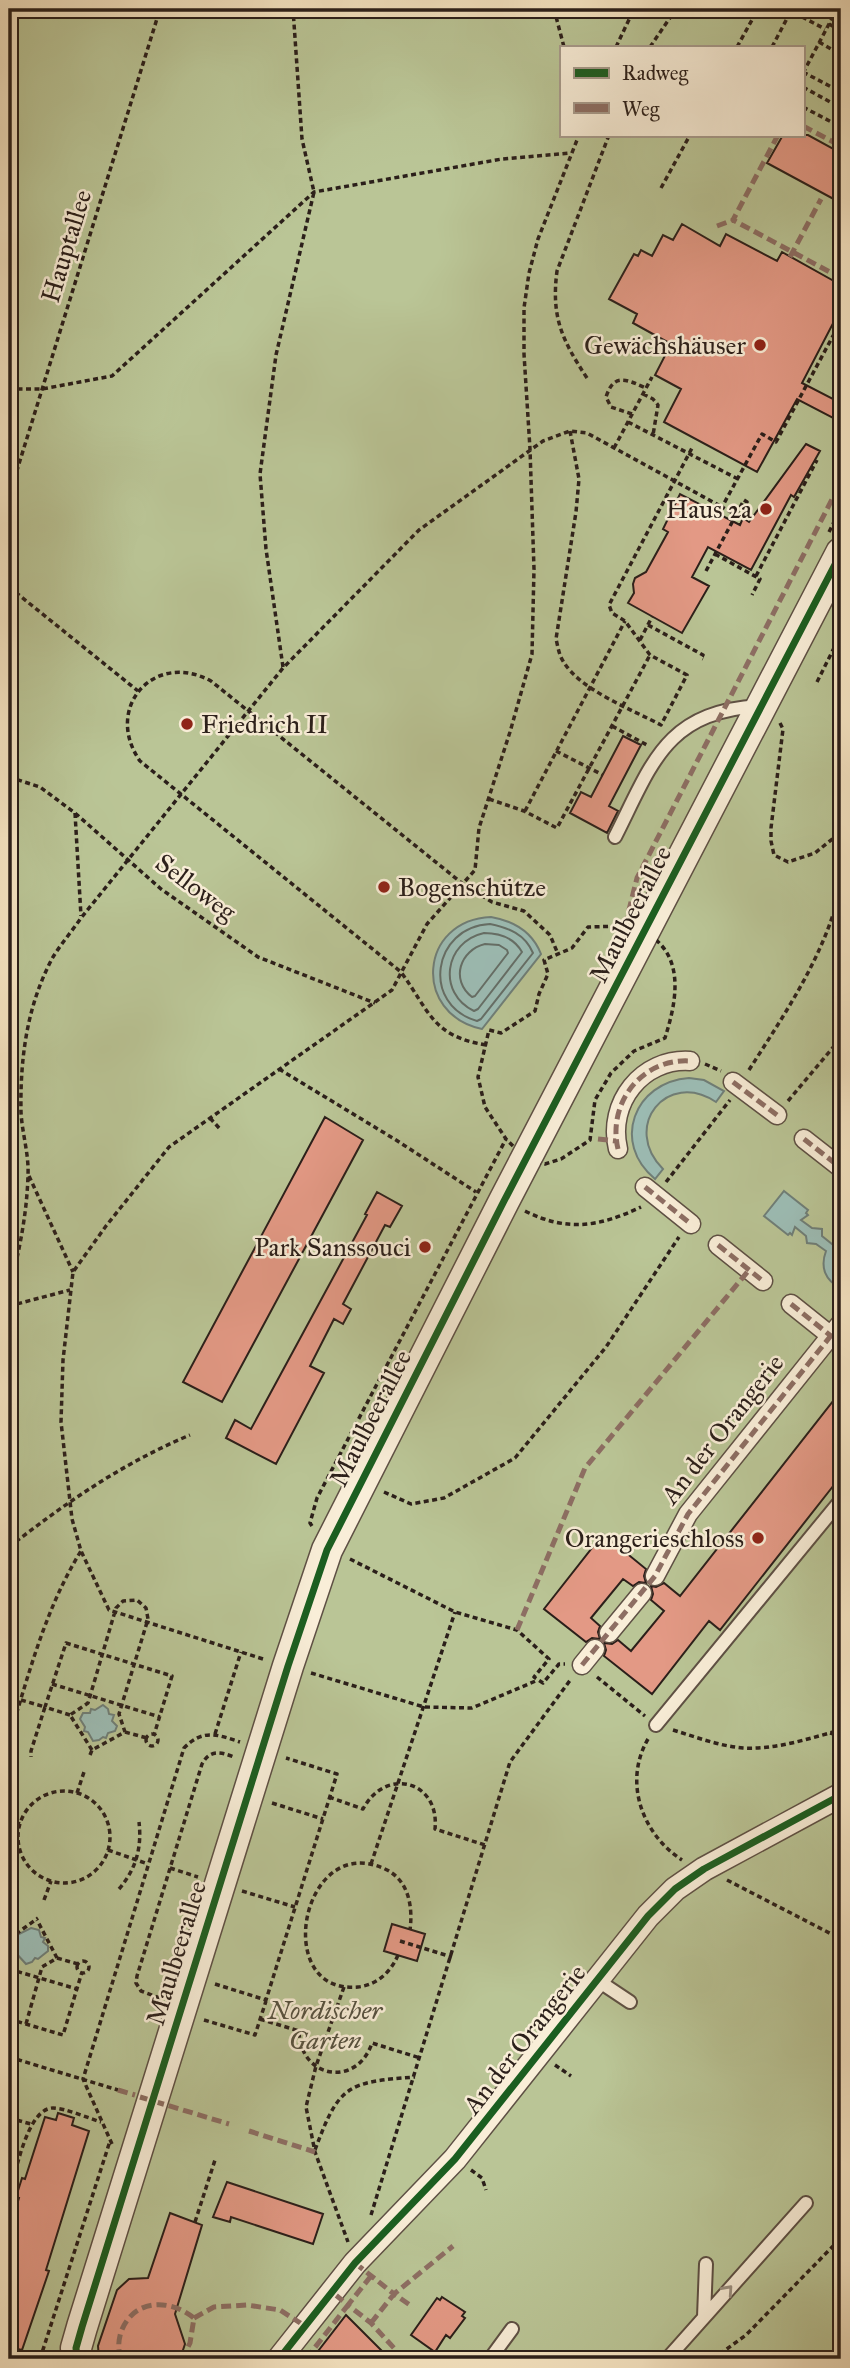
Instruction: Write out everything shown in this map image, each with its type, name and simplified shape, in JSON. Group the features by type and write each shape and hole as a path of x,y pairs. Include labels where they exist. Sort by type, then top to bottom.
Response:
{"street":[{"name":"Maulbeerallee","path":"77,2359 76,2348 82,2327 288,1666 327,1550 491,1197 761,705 841,552"},
{"path":"606,1142 613,1106 625,1084 646,1065 680,1057"},
{"path":"737,1084 777,1115"},
{"path":"804,1139 841,1168"},
{"path":"650,1191 691,1224"},
{"path":"718,1245 763,1281"},
{"path":"791,1304 836,1329"},
{"name":"An der Orangerie","path":"655,1576 688,1514 836,1329"},
{"path":"609,1633 642,1593"},
{"path":"582,1665 595,1649"},
{"name":"An der Orangerie","path":"279,2359 355,2263 455,2159 648,1916 675,1889 704,1869 841,1795"}],"lane":[{"path":"615,837 655,758 682,728 724,710 761,705"},
{"path":"656,1725 841,1500"},
{"path":"597,1980 630,2002"},
{"path":"667,2359 806,2203"},
{"path":"704,2317 706,2264"},
{"path":"490,2359 512,2329"}],"path":[{"path":"283,668 266,549 260,474 276,355 313,192 302,139 293,9"},
{"path":"554,9 564,46"},
{"path":"616,46 634,9"},
{"path":"651,46 676,9"},
{"path":"738,46 758,9"},
{"path":"804,70 837,9"},
{"path":"772,46 790,10 825,30"},
{"path":"829,24 841,31"},
{"path":"819,43 841,55"},
{"path":"804,73 841,92"},
{"path":"804,88 841,108"},
{"path":"804,108 841,127"},
{"path":"538,1680 472,1708 424,1707 108,1610 81,1551 72,1519 61,1423 63,1360 73,1272 106,1226 169,1147 392,990 427,924 475,870 479,828 532,654 534,569 524,354 526,296 538,239 579,136"},
{"path":"587,378 568,349 559,324 554,294 557,271 609,136"},
{"path":"662,188 689,136"},
{"path":"9,389 42,389 112,376 313,192 502,159 571,153"},
{"path":"723,508 762,434 776,442 841,321"},
{"path":"614,449 652,377"},
{"path":"632,414 611,407 606,397 610,386 615,382 629,381 646,388"},
{"path":"643,394 658,405 653,435"},
{"path":"628,422 738,479"},
{"path":"570,431 579,478 556,639 561,658 571,672 590,687 661,725 687,676 650,655 625,621 612,612 609,605 692,448"},
{"path":"9,1291 20,1247 28,1175 22,1114 24,1038 36,997 54,957 81,918 283,668 419,530 542,441 570,431 587,433 736,515"},
{"path":"756,576 817,460"},
{"path":"706,571 744,500 747,502 741,513 745,515"},
{"path":"9,553 14,564 9,585 139,691"},
{"path":"715,554 761,579 752,595"},
{"path":"640,640 652,617"},
{"path":"524,811 625,621"},
{"path":"648,625 703,654 703,659"},
{"path":"817,682 841,634"},
{"path":"489,799 524,811 557,828 650,655"},
{"path":"486,1045 465,1041 449,1034 425,1009 401,972 140,761 133,751 127,730 127,716 139,691 158,676 170,673 192,673 211,681 463,884 492,902 524,911 550,935 558,954"},
{"path":"761,705 777,715 783,729 771,828 774,855 788,862 815,853 840,833"},
{"path":"612,726 648,746 645,751"},
{"path":"556,751 603,775"},
{"path":"75,813 81,918"},
{"path":"840,833 841,848"},
{"path":"279,1069 491,1197 557,1225 597,1225 641,1207 650,1191 747,1073 794,1000 819,953 841,887"},
{"path":"777,1115 841,1038"},
{"path":"680,1057 711,1066 737,1084"},
{"path":"210,1118 220,1129"},
{"path":"310,1524 317,1498 491,1197 506,1139"},
{"path":"28,1175 73,1272"},
{"path":"362,1477 386,1494 411,1504 444,1498 516,1458 606,1347 691,1224"},
{"path":"9,1306 70,1290"},
{"path":"9,1547 69,1500 149,1452 190,1435"},
{"path":"327,1550 379,1572 456,1612 517,1630 549,1659 534,1677 542,1683 559,1664"},
{"path":"9,1738 43,1631 62,1582 81,1551"},
{"path":"70,1715 88,1703 115,1612 123,1601 137,1601 146,1608 147,1622 119,1714 125,1732"},
{"path":"372,1864 456,1612"},
{"path":"21,1700 45,1707 70,1715 91,1753 125,1732 147,1738 154,1735 172,1676 66,1643 52,1684 45,1707 31,1751 31,1757"},
{"path":"215,1734 241,1652"},
{"path":"370,2217 510,1762 582,1665 656,1725 716,1743 743,1748 768,1747 841,1730"},
{"path":"52,1684 160,1717"},
{"path":"829,1733 841,1736"},
{"path":"147,1738 149,1745 155,1746 158,1739 154,1735"},
{"path":"105,2129 83,2080 184,1748 203,1735 225,1737"},
{"path":"160,1998 141,1991 136,1983 136,1976 202,1764 207,1756 214,1752 236,1757"},
{"path":"204,2020 255,2035 323,1819 337,1774 286,1758"},
{"path":"77,1793 84,1772"},
{"path":"9,1783 14,1777"},
{"path":"329,1797 363,1809 369,1797 379,1789 399,1783 414,1787 426,1795 435,1810 435,1829 485,1845"},
{"path":"57,1791 77,1793 88,1798 104,1815 109,1826 108,1850 98,1868 81,1879 51,1881 31,1868 24,1858 20,1847 20,1824 24,1814 38,1799 57,1791"},
{"path":"272,1803 323,1819"},
{"path":"9,1820 20,1824"},
{"path":"119,1889 137,1860 141,1835 139,1822"},
{"path":"108,1850 149,1864"},
{"path":"398,1955 390,1969 373,1983 359,1987 344,1987 320,1975 310,1962 304,1939 312,1902 319,1886 338,1869 352,1864 372,1864 394,1874 410,1900 410,1930"},
{"path":"44,1900 51,1881"},
{"path":"9,1938 38,1919 57,1958"},
{"path":"400,1941 452,1957"},
{"path":"26,2024 42,1967 57,1958 78,1964 83,1961 89,1963 88,1971 82,1972"},
{"path":"78,1964 82,1972"},
{"path":"9,1969 77,1989"},
{"path":"9,2019 63,2035 82,1972"},
{"path":"215,1984 266,2000"},
{"path":"344,1987 316,2066 306,2107 315,2151 355,2263"},
{"path":"260,2019 299,2031 303,2052 316,2066 330,2072 351,2069 366,2056 372,2043 421,2058"},
{"path":"9,2057 118,2090"},
{"path":"315,2151 328,2113 347,2090 376,2080 415,2077"},
{"path":"9,2197 31,2124 41,2110 54,2107 102,2123"},
{"path":"9,2118 31,2124"},
{"path":"40,2359 110,2140"},
{"path":"195,2222 215,2160"},
{"path":"713,2359 746,2335 841,2238"}],"green space":[{"name":"Park Sanssouci","path":"9,9 841,9 841,2359 9,2359"}],"water":[{"path":"491,917 521,928 533,939 541,954 482,1029 459,1020 444,1006 435,988 433,968 438,950 449,934 467,922"},
{"path":"689,1078 704,1080 724,1091 716,1102 698,1094 681,1093 667,1098 655,1107 648,1121 647,1136 651,1153 663,1169 655,1179 634,1149 632,1132 635,1116 642,1102 654,1090 670,1082"},
{"path":"784,1191 808,1210 808,1215 801,1220 812,1228 822,1229 822,1236 832,1244 841,1239 841,1288 831,1282 825,1273 826,1251 816,1244 807,1243 806,1236 795,1227 792,1235 788,1235 764,1216"},
{"path":"103,1705 109,1714 114,1715 112,1721 117,1726 106,1738 93,1741 88,1732 84,1731 85,1727 80,1719 83,1713 90,1713 91,1709 95,1710"},
{"path":"31,1928 39,1930 41,1937 45,1938 43,1942 48,1946 48,1951 26,1964 15,1952 17,1948 13,1941 15,1936"}],"building":[{"path":"808,135 841,153 841,203 767,163 782,136"},
{"name":"Gewächshäuser","path":"682,224 720,246 726,234 777,261 782,252 841,285 841,308 802,383 841,403 841,407 835,419 797,399 757,472 664,422 681,389 655,375 671,344 633,323 637,314 609,299 634,254 638,256 641,250 652,256 663,235 673,240"},
{"path":"806,444 820,451 794,497 791,495 751,570 708,547 692,577 709,586 682,633 628,603 634,593 635,578 646,572 668,532 663,529 680,494 740,525 743,518 749,522"},
{"path":"623,736 641,745 609,806 618,811 607,833 570,813 581,792 591,797"},
{"path":"325,1117 363,1140 222,1402 183,1382"},
{"path":"377,1192 402,1206 390,1227 385,1225 343,1304 351,1309 343,1324 334,1319 310,1366 324,1373 276,1464 226,1438 235,1420 251,1429"},
{"name":"Orangerieschloss","path":"841,1391 841,1476 720,1630 709,1621 652,1694 604,1656 604,1643 612,1644 618,1640 631,1651 664,1611 651,1600 651,1586 664,1583 680,1596"},
{"path":"603,1534 646,1569 646,1583 639,1582 633,1586 623,1579 591,1618 600,1626 600,1639 592,1638 586,1642 544,1609"},
{"path":"392,1924 425,1934 417,1961 384,1951"},
{"path":"58,2113 74,2118 72,2125 89,2131 46,2270 49,2271 22,2350 9,2347 9,2231 22,2178 25,2179 45,2117 56,2120"},
{"path":"227,2182 323,2214 313,2244 231,2217 230,2222 213,2217"},
{"path":"170,2213 202,2225 175,2314 185,2344 180,2359 99,2359 98,2346 117,2290 129,2279 148,2278"},
{"path":"442,2297 465,2312 462,2316 465,2318 450,2338 446,2335 435,2352 411,2335 437,2298 440,2300"},
{"path":"346,2315 390,2359 312,2359"}],"marked path":[{"path":"804,127 841,146"},
{"path":"777,136 733,220 841,278"},
{"path":"790,257 821,199"},
{"path":"717,226 733,220"},
{"path":"625,926 637,878 841,482"},
{"path":"618,1149 618,1115 623,1100 632,1087 643,1075 657,1067 690,1061"},
{"path":"733,1082 777,1115"},
{"path":"598,1139 616,1141"},
{"path":"804,1139 841,1168"},
{"path":"645,1187 691,1224"},
{"path":"718,1245 763,1281"},
{"path":"517,1630 585,1468 749,1270"},
{"path":"791,1304 831,1336"},
{"path":"582,1665 655,1576 688,1514 841,1323"},
{"path":"118,2090 135,2095"},
{"path":"140,2097 229,2124"},
{"path":"249,2131 315,2152"},
{"path":"355,2263 394,2294 453,2246"},
{"path":"371,2276 348,2305 371,2323 404,2359"},
{"path":"306,2359 348,2305 332,2292"},
{"path":"371,2323 394,2294 410,2305"},
{"path":"121,2359 119,2339 127,2321 134,2313 153,2305 174,2307 194,2318 190,2343 182,2359"},
{"path":"194,2318 214,2307 247,2305 280,2310 305,2326"}],"cycle path":[{"path":"77,2359 76,2348 82,2327 288,1666 327,1550 504,1201 841,553"},
{"path":"279,2359 355,2263 455,2159 648,1916 675,1889 704,1869 841,1795"}],"place":[{"name":"Gewächshäuser","path":"760,345"},
{"name":"Haus 2a","path":"766,509"},
{"name":"Friedrich II","path":"187,724"},
{"name":"Bogenschütze","path":"384,887"},
{"name":"Park Sanssouci","path":"425,1247"},
{"name":"Orangerieschloss","path":"758,1538"}],"park label":[{"name":"Nordischer Garten","path":"325,2025"}]}
